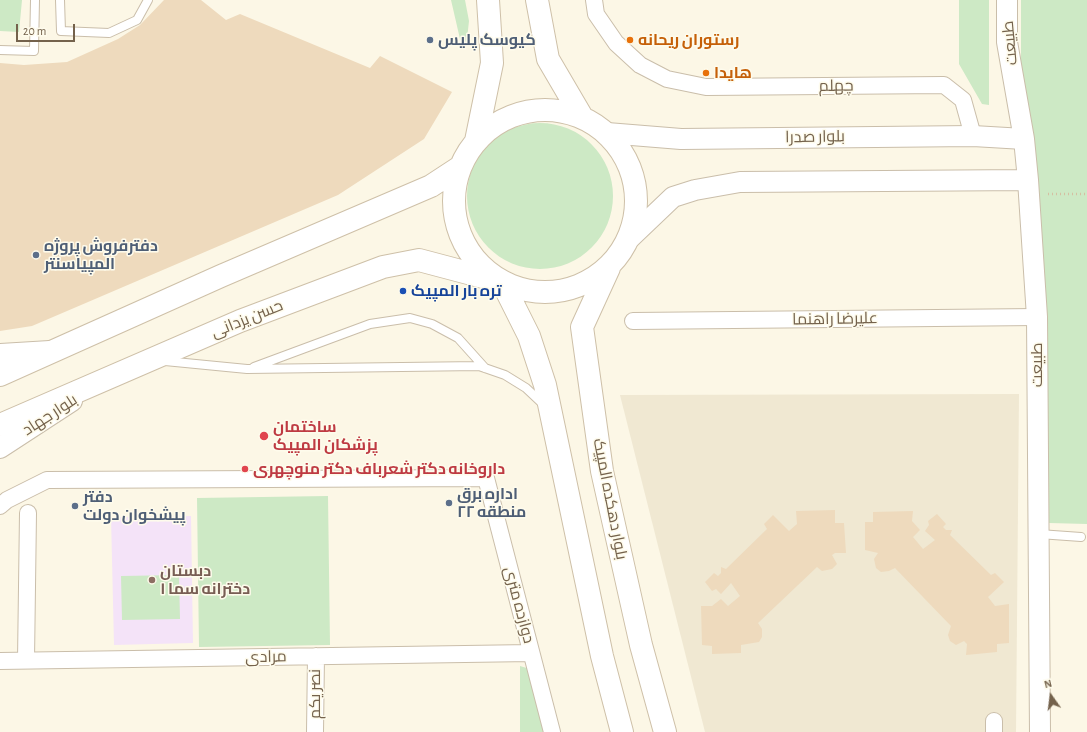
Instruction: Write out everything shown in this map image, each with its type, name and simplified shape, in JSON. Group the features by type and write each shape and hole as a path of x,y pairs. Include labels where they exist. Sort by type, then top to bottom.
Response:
{"main road":[{"path":"476,141 492,63 488,0"},
{"path":"537,0 548,59 582,117"},
{"path":"554,110 582,117 607,132 625,155 635,181 637,210 630,238 621,254 609,267 586,283 558,292 529,292 502,282 480,266 464,245 455,220 454,206 454,193 460,167 476,141 498,122 525,111 554,110"},
{"path":"0,375 228,273 431,186 460,167"},
{"name":"حسن یزدانی","path":"0,425 240,321 384,266 419,260 502,282"},
{"name":"بلوار دهکده المپیک","path":"609,267 582,327 602,471 641,645 665,732"},
{"path":"502,282 530,336 545,384 602,656 622,732"}],"street":[{"name":"چهلم","path":"594,0 596,14 616,43 640,65 667,79 706,87 944,85 963,100 973,136"},
{"name":"طبیعت","path":"1007,0 1007,42 1024,139 1037,317 1040,732"},
{"name":"بلوار صدرا","path":"607,132 681,139 973,136 1024,139"},
{"path":"630,238 673,197 695,190 740,182 1028,187"},
{"name":"علیرضا راهنما","path":"633,321 1037,317"},
{"path":"0,354 52,351"},
{"name":"بلوار جهاد","path":"0,448 99,383"},
{"name":"دوازده متری","path":"0,506 7,500 47,480 486,478 552,732"},
{"path":"26,660 28,513"},
{"name":"مرادی","path":"0,660 532,653"},
{"name":"نصر یکم","path":"315,732 316,656"}],"lane":[{"path":"0,50 34,51 34,0"},
{"path":"60,0 62,31 109,33 137,20 148,0"},
{"path":"247,369 370,324 410,318 432,324 458,338 485,368"},
{"path":"152,360 247,369 479,366 505,374 526,388 551,411"},
{"path":"1038,534 1081,537"}],"path":[{"path":"1028,187 1087,194"}],"shaded area":[{"path":"1019,394 1016,732 705,732 620,395"},
{"name":"دبستان دخترانه سما ۱","path":"191,516 193,643 114,645 111,517"}],"green space":[{"path":"0,0 22,0 19,32 0,31"},
{"path":"451,0 465,0 469,21 466,48 460,39"},
{"path":"959,0 989,0 989,105 982,104 959,64"},
{"path":"1021,0 1087,0 1087,524 1049,523 1041,316 1021,90"},
{"path":"533,123 547,123 568,128 581,135 592,144 601,155 608,168 612,182 612,210 608,224 601,237 592,248 581,257 568,264 547,269 533,269 512,264 499,257 488,248 479,237 472,224 467,203 467,189 472,168 479,155 488,144 499,135 512,128"},
{"path":"328,496 330,645 199,647 197,498"},
{"path":"179,575 180,619 122,620 121,576"},
{"path":"520,666 530,669 546,732 520,732"}],"building":[{"path":"164,0 201,0 226,20 240,14 370,68 380,56 452,92 424,139 338,195 32,326 0,331 0,63 24,65 67,62 118,39 140,25"},
{"path":"835,510 835,523 844,523 846,553 835,553 832,555 837,564 832,569 822,571 817,567 758,623 762,629 762,637 759,642 741,645 741,653 712,654 712,646 702,645 701,606 712,606 721,599 728,606 740,596 731,583 721,594 716,589 712,591 705,582 714,573 718,576 721,573 721,567 726,569 767,529 764,524 773,515 789,531 797,524 796,511"},
{"path":"913,511 912,521 920,530 913,537 923,549 935,540 925,531 929,525 928,521 937,514 946,524 943,527 946,530 952,530 950,535 991,575 995,573 1004,582 988,597 995,606 1009,604 1009,643 997,644 997,652 966,655 967,644 964,641 956,645 950,641 948,635 951,626 895,568 889,571 881,572 876,568 874,559 878,553 865,550 865,522 873,522 873,512"}],"place":[{"name":"کیوسک پلیس","path":"430,40"},
{"name":"رستوران ریحانه","path":"630,40"},
{"name":"هایدا","path":"706,73"},
{"name":"دفترفروش پروژه المپیاسنتر","path":"36,255"},
{"name":"تره بار المپیک","path":"403,291"},
{"name":"ساختمان پزشکان المپیک","path":"264,436"},
{"name":"داروخانه دکتر شعرباف دکتر منوچهری","path":"245,469"},
{"name":"اداره برق منطقه ۲۲","path":"449,503"},
{"name":"دفتر پیشخوان دولت","path":"75,506"},
{"name":"دبستان دخترانه سما ۱","path":"152,580"}]}
